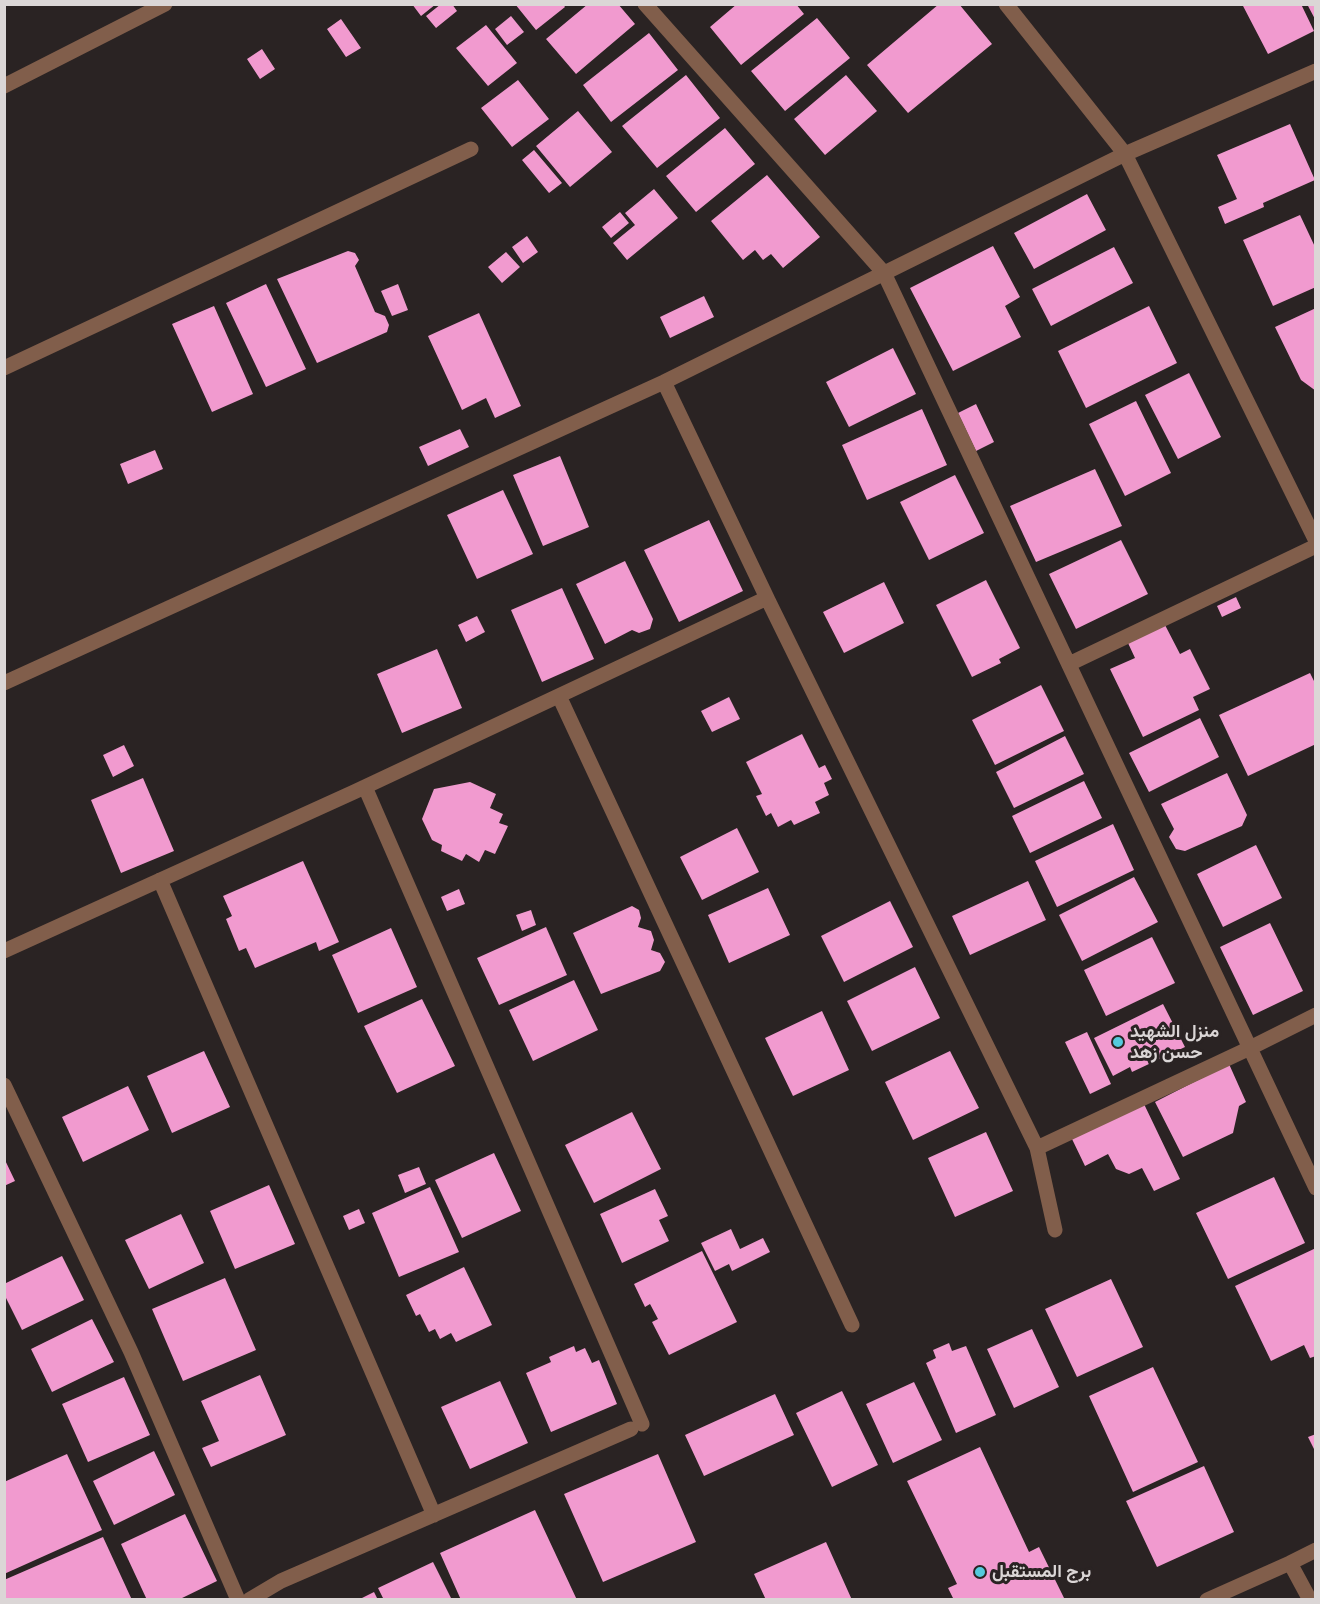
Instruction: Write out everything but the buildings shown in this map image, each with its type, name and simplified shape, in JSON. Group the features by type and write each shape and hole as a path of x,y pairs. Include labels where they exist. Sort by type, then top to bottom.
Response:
{"street":[{"path":"4,86 165,4"},
{"path":"645,4 884,273 1316,1188"},
{"path":"1006,4 1125,154 1316,541"},
{"path":"4,683 664,382 1125,154 1316,71"},
{"path":"4,368 471,148"},
{"path":"664,382 767,598 1037,1148 1055,1230"},
{"path":"1069,664 1316,546"},
{"path":"4,951 365,788 767,598"},
{"path":"559,696 852,1325"},
{"path":"249,1599 281,1581 637,1427 365,788"},
{"path":"160,880 434,1515"},
{"path":"1037,1148 1316,1015"},
{"path":"4,1085 131,1352 238,1599"},
{"path":"1207,1599 1316,1550"},
{"path":"1290,1563 1310,1599"}],"place":[{"name":"منزل الشهيد حسن زهد","path":"1118,1042"},
{"name":"برج المستقبل","path":"980,1572"}]}
